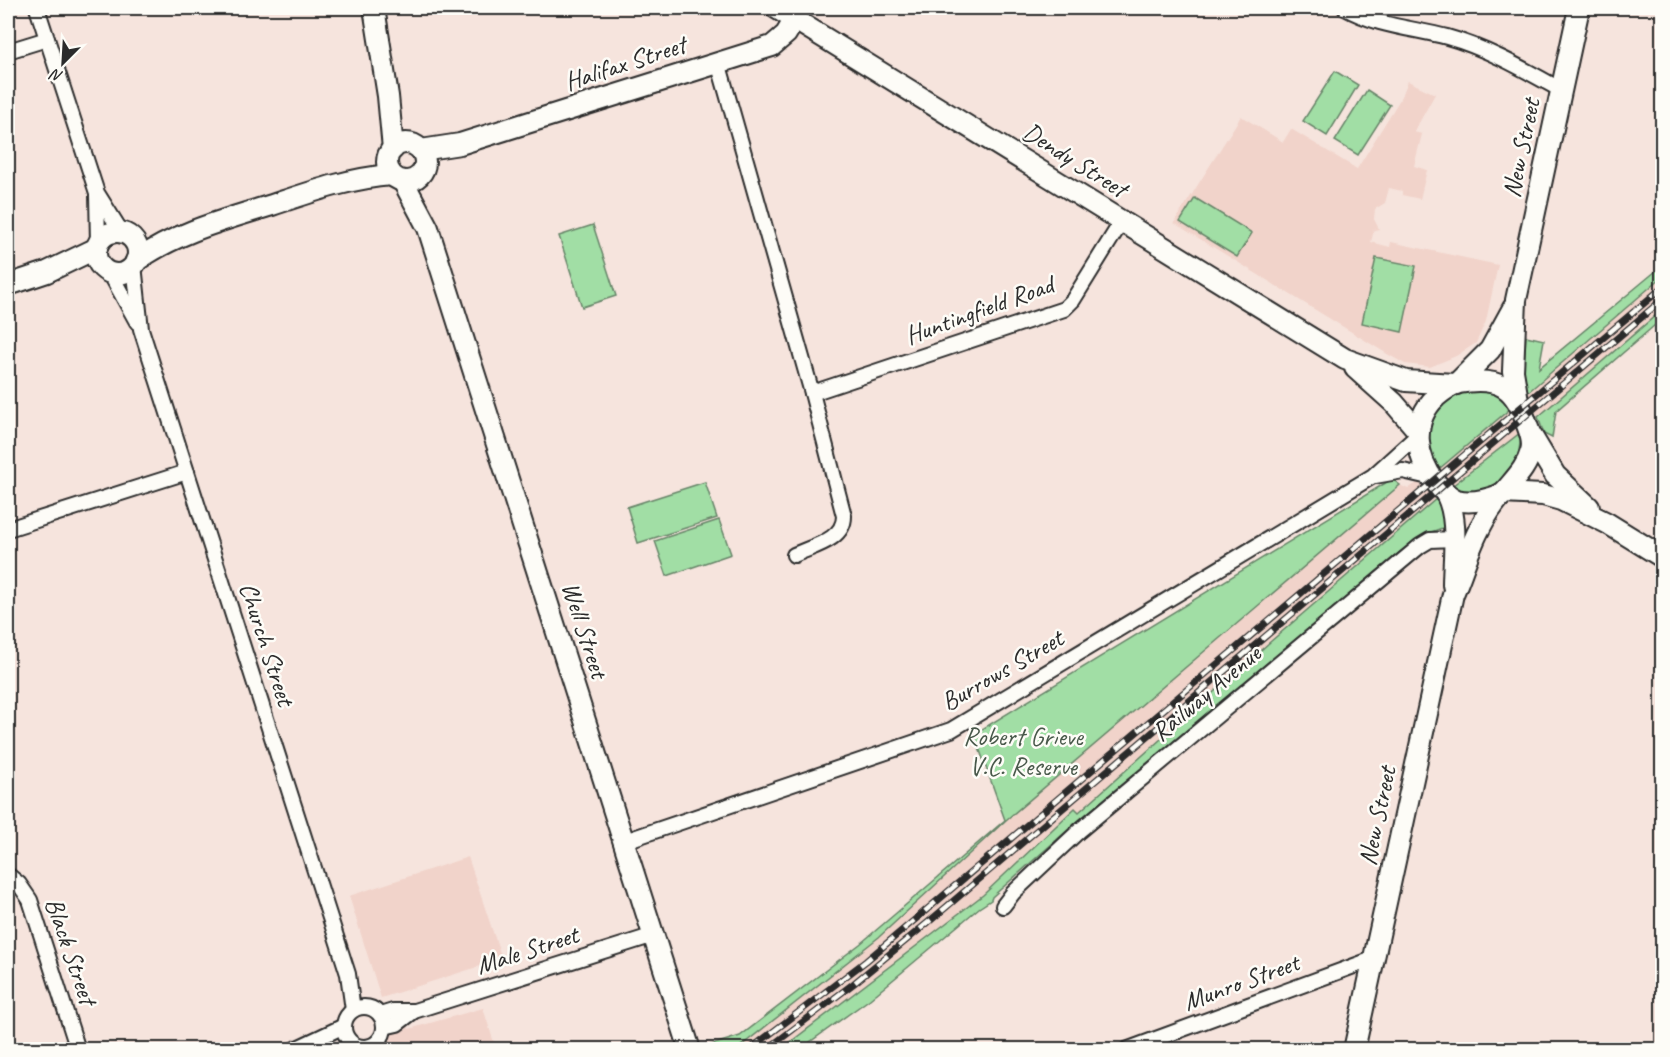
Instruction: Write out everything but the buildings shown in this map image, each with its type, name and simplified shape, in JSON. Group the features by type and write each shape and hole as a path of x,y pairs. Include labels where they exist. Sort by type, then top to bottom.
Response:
{"street":[{"name":"Church Street","path":"37,8 97,193 101,258 141,329 348,974 353,1010"},
{"name":"Well Street","path":"374,8 388,96 406,163 690,1050"},
{"name":"Dendy Street","path":"776,8 1344,358 1394,402 1418,434"},
{"path":"1345,8 1391,26 1448,37 1473,46 1561,90"},
{"name":"New Street","path":"1518,401 1513,371 1516,300 1578,8"},
{"name":"Halifax Street","path":"135,263 151,250 189,231 772,46 786,34 795,19"},
{"path":"8,51 47,39"},
{"path":"718,62 812,393 844,516 844,524 836,536 794,555"},
{"name":"Church Street","path":"97,193 126,235"},
{"name":"Huntingfield Road","path":"812,393 1064,309 1073,300 1122,221"},
{"name":"Halifax Street","path":"126,235 189,231"},
{"path":"8,285 101,258 123,273 135,263 137,249 126,235 108,234 101,258"},
{"name":"Church Street","path":"135,263 141,329"},
{"name":"New Street","path":"1455,384 1490,350 1516,300"},
{"name":"Dendy Street","path":"1344,358 1406,381 1455,384"},
{"path":"1607,523 1555,475 1530,431 1518,401 1509,390 1493,384 1455,384 1438,395 1428,406 1421,418 1418,434 1425,465 1438,485 1453,498 1464,501 1502,494 1537,494 1553,497 1607,523 1662,557"},
{"path":"1502,494 1514,482 1526,463 1532,446 1530,431"},
{"name":"Burrows Street","path":"624,841 951,730 1373,476 1418,434"},
{"name":"Burrows Street","path":"1373,476 1403,471 1438,485"},
{"path":"8,529 186,472"},
{"name":"New Street","path":"1438,485 1449,498 1452,511 1453,594"},
{"name":"New Street","path":"1354,1050 1453,594 1480,526 1502,494"},
{"path":"1453,539 1474,543"},
{"name":"Railway Avenue","path":"1003,906 1079,831 1420,546 1430,540 1453,539"},
{"name":"Black Street","path":"8,875 19,884 30,900 78,1050"},
{"name":"Male Street","path":"382,1021 393,1011 414,1011 654,934"},
{"name":"Munro Street","path":"1126,1050 1373,959"},
{"name":"Church Street","path":"348,974 367,1007"},
{"path":"297,1048 365,1046 381,1037 382,1021 367,1007 353,1010 348,1015 344,1026 347,1037 365,1046"},
{"path":"297,1048 344,1026"}],"shaded area":[{"path":"1408,81 1435,94 1414,132 1422,134 1414,166 1427,170 1420,199 1402,195 1402,191 1389,188 1385,203 1375,209 1374,219 1379,229 1374,230 1371,242 1390,247 1391,242 1498,265 1486,321 1476,343 1456,356 1430,367 1405,364 1389,355 1174,223 1241,116 1283,142 1291,129 1357,169 1402,96"},
{"path":"1662,277 1662,310 1538,417 1527,393"},
{"path":"1511,408 1520,433 1452,486 1439,469"},
{"path":"1418,482 1436,499 1270,642 1079,812 1075,808 983,895 780,1049 737,1050 879,937 1006,820 1400,485 1408,489"},
{"path":"468,857 502,959 381,998 349,896"},
{"path":"483,1008 496,1049 387,1050 391,1035 398,1030"}],"green space":[{"path":"1335,71 1358,85 1327,136 1303,121"},
{"path":"1367,90 1390,105 1358,155 1335,141"},
{"path":"1195,198 1252,233 1237,257 1180,222"},
{"path":"593,225 616,296 582,307 559,236"},
{"path":"1376,258 1416,266 1402,332 1362,323"},
{"path":"1662,266 1662,277 1527,393 1523,376 1526,336 1544,340 1539,368"},
{"path":"1662,310 1662,319 1556,411 1552,438 1544,434 1538,417"},
{"path":"1470,389 1494,392 1502,397 1511,408 1439,469 1433,460 1428,439 1432,418 1436,408 1443,400 1452,394"},
{"path":"1520,433 1516,460 1501,483 1485,491 1460,493 1452,486"},
{"name":"Robert Grieve V.C. Reserve","path":"1392,479 1400,485 1006,820 879,937 737,1049 708,1050 708,1046 740,1036 860,944 1005,820 974,734"},
{"path":"705,482 717,518 638,543 627,507"},
{"path":"1436,499 1443,512 1445,527 1423,535 1401,551 1079,820 991,900 870,999 800,1049 780,1050 983,895 1075,808 1079,812 1270,642"},
{"path":"719,520 731,554 667,576 655,541"}],"railway":[{"path":"749,1050 866,961 1662,288"},
{"path":"766,1050 853,984 931,920 1662,300"}]}
